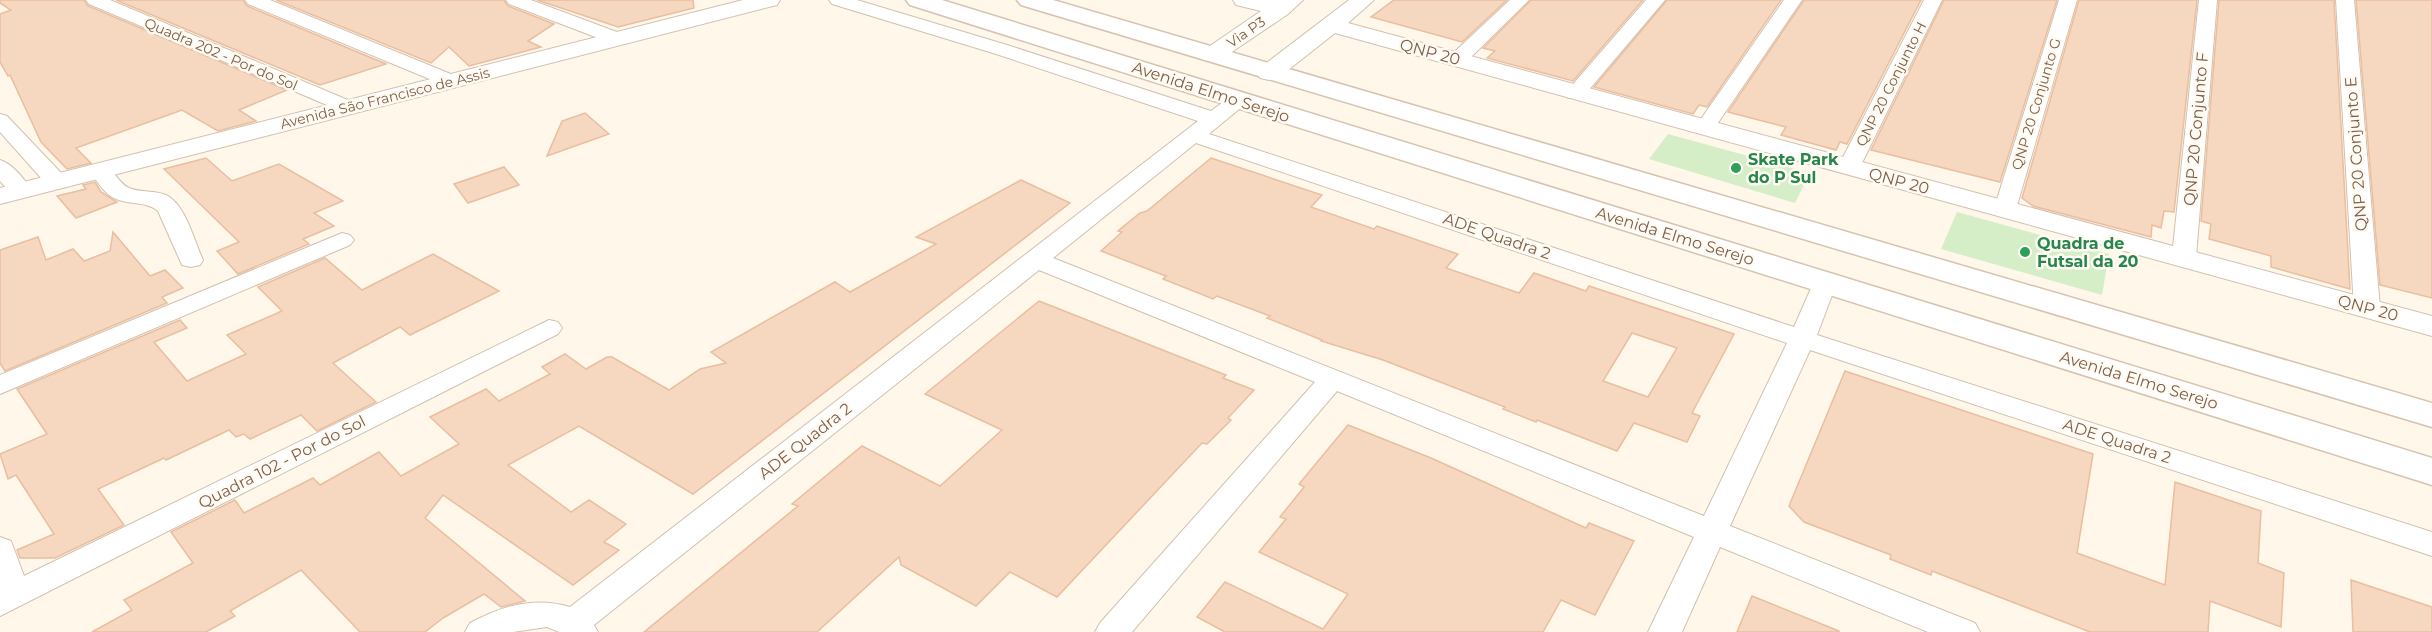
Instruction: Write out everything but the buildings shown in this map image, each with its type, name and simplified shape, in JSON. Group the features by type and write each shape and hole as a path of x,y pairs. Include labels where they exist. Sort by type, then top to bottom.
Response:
{"main road":[{"name":"Avenida Elmo Serejo","path":"918,0 1214,118 1825,282 2432,472"},
{"name":"Avenida Elmo Serejo","path":"1029,0 1269,74 2432,416"},
{"path":"2012,340 2030,333 2041,324 2042,311 2033,298"},
{"path":"2101,368 2083,344 2087,328 2110,321"}],"street":[{"name":"Quadra 202 - Por do Sol","path":"95,0 348,107"},
{"path":"254,0 451,81"},
{"path":"515,0 618,39"},
{"name":"Avenida São Francisco de Assis","path":"11,194 769,0"},
{"path":"838,0 1214,118"},
{"path":"1244,0 1286,5"},
{"path":"1269,74 1363,0"},
{"path":"1457,60 1520,0"},
{"path":"1575,94 1656,0"},
{"path":"1704,129 1793,0"},
{"name":"QNP 20 Conjunto H","path":"1849,167 1933,0"},
{"name":"QNP 20 Conjunto G","path":"2005,209 2068,0"},
{"name":"QNP 20 Conjunto F","path":"2184,257 2208,0"},
{"name":"QNP 20 Conjunto E","path":"2345,0 2367,308"},
{"name":"Via P3","path":"1212,55 1286,5"},
{"name":"QNP 20","path":"1331,25 1575,94 2432,326"},
{"name":"ADE Quadra 2","path":"578,628 1214,118 1802,339 2432,544"},
{"path":"0,120 57,182"},
{"path":"0,167 11,194"},
{"path":"100,171 113,187 123,194 158,200 168,208 191,260"},
{"path":"0,385 342,240"},
{"path":"1036,260 1963,632"},
{"path":"1665,632 1802,339 1825,282"},
{"name":"Quadra 102 - Por do Sol","path":"0,549 7,600 549,328"},
{"path":"1112,632 1332,380"},
{"path":"482,632 516,618 538,614 558,616 578,628"}],"green space":[{"name":"Skate Park do P Sul","path":"1668,134 1810,173 1795,203 1649,159"},
{"name":"Quadra de Futsal da 20","path":"1957,212 2109,254 2102,295 1941,249"}],"place":[{"name":"Skate Park do P Sul","path":"1736,168"},
{"name":"Quadra de Futsal da 20","path":"2025,252"}]}
